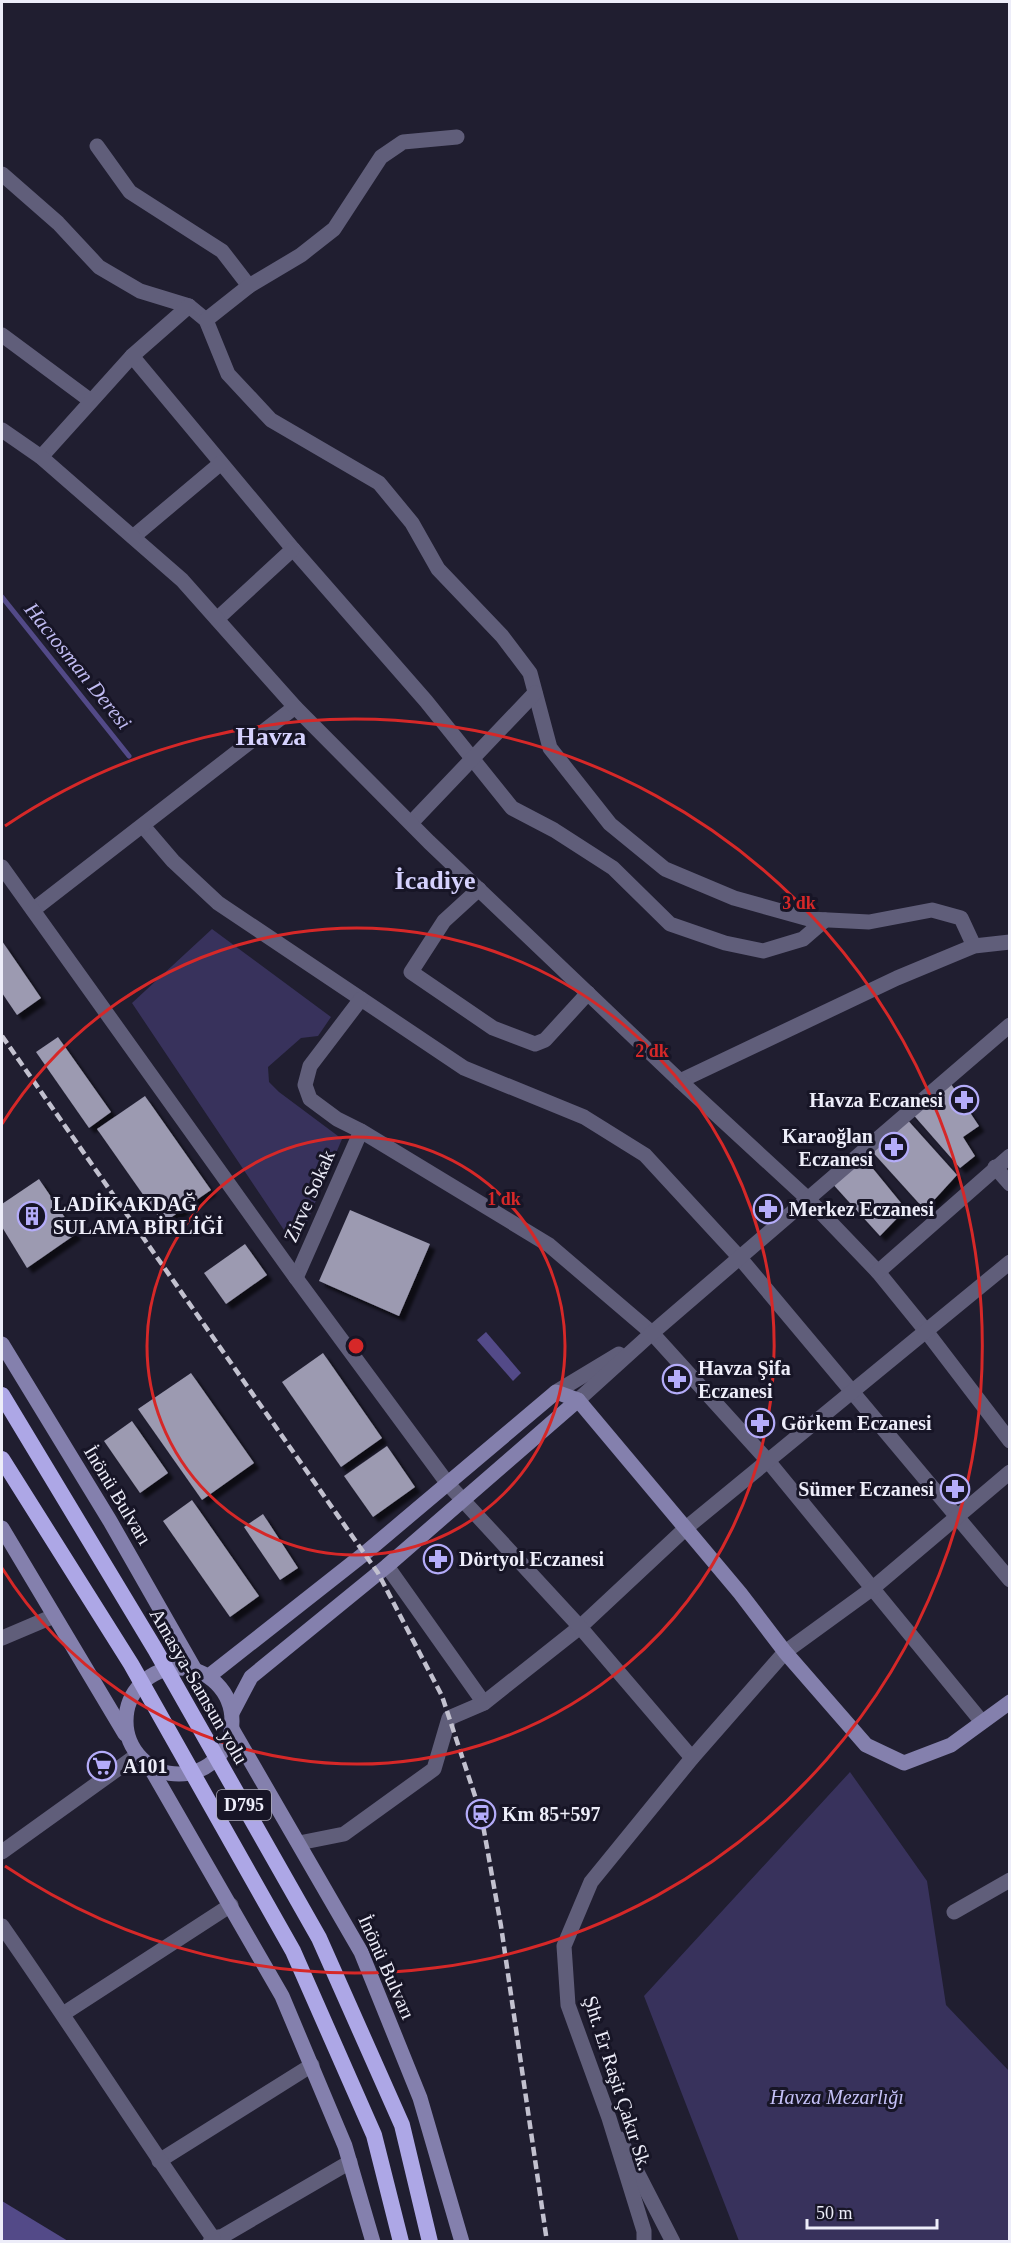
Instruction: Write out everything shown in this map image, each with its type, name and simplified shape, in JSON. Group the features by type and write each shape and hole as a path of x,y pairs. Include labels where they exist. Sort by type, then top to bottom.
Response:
{"highway":[{"name":"Amasya-Samsun yolu","path":"2,1395 155,1649 319,1938 402,2125 430,2241"},
{"name":"D795","path":"2,1459 131,1664 293,1951 374,2135 400,2241"}],"main road":[{"name":"İnönü Bulvarı","path":"2,1344 202,1673"},
{"path":"202,1673 364,1554 556,1392 578,1400 740,1593 785,1652 866,1745 904,1763 951,1745 1010,1702"},
{"path":"150,1767 166,1774 184,1775 201,1770 216,1760 227,1746 232,1721 251,1677 387,1566 578,1400"},
{"path":"2,1528 137,1755 150,1767 282,1996 345,2145 373,2241"},
{"path":"128,1740 125,1723 127,1707 135,1691 146,1679 161,1671 178,1667 202,1673 220,1686 228,1699 232,1721"},
{"name":"İnönü Bulvarı","path":"232,1721 361,1952 420,2098 462,2241"}],"street":[{"path":"206,320 249,286 301,255 334,229 381,157 403,142 457,137"},
{"path":"97,146 130,192 222,251 249,286"},
{"path":"2,174 58,223 99,267 140,291 189,306 206,320 228,374 271,420 379,483 412,523 438,569 502,636 530,673 550,748 610,824 665,869 734,898 809,919 869,921 932,910 961,918 974,946"},
{"path":"41,457 132,356 189,306"},
{"path":"2,335 91,401"},
{"path":"132,356 292,549 426,701 512,808 554,830 613,868 669,924 725,942 763,951 803,939 825,920"},
{"path":"2,430 41,457 182,580 295,707 411,824 680,1081 808,1199 878,1272 1010,1441"},
{"path":"133,537 221,463"},
{"path":"217,619 292,549"},
{"path":"411,824 535,693"},
{"path":"33,910 295,707"},
{"path":"143,826 173,861 218,903 464,1068 584,1117 645,1155 740,1258 1010,1580"},
{"path":"2,867 296,1278 448,1484 579,1627 692,1758"},
{"path":"479,889 444,921 411,972 493,1028 535,1044 545,1040 588,993"},
{"path":"680,1081 897,978 974,946 1010,942"},
{"path":"361,999 310,1066 305,1085 310,1100 337,1119 361,1131 549,1245 652,1333 768,1461 982,1722"},
{"path":"578,1400 652,1333 1010,1025"},
{"name":"Zirve Sokak","path":"296,1278 361,1131"},
{"path":"878,1272 1010,1156"},
{"path":"995,1167 1010,1184"},
{"path":"299,1843 344,1834 434,1769 449,1718 484,1703 579,1627 686,1528 1010,1262"},
{"path":"556,1392 652,1333"},
{"name":"Şht. Er Raşit Çakır Sk.","path":"645,2241 644,2231 609,2118 568,2005 564,1946 591,1882 692,1758 785,1652 873,1588 1010,1472"},
{"path":"387,1566 484,1703"},
{"path":"2,1638 54,1616"},
{"path":"2,1852 137,1755"},
{"path":"954,1912 1010,1880"},
{"path":"63,2014 231,1905"},
{"path":"2,1926 63,2014 211,2240 222,2236 350,2162"},
{"path":"159,2161 312,2065"},
{"path":"609,2118 673,2241"}],"green space":[{"path":"212,929 331,1017 318,1036 301,1038 268,1067 269,1082 279,1092 342,1139 306,1224 288,1236 132,1003"},
{"name":"Havza Mezarlığı","path":"850,1772 927,1881 946,2005 1009,2071 1009,2241 739,2241 644,1996"}],"shaded area":[{"path":"486,1332 521,1373 513,1381 477,1340"},
{"path":"2,2201 68,2241 2,2241"}],"building":[{"path":"2,941 41,998 17,1015 2,993"},
{"path":"58,1037 111,1112 89,1128 36,1052"},
{"path":"949,1081 979,1126 963,1137 975,1156 960,1168 910,1111"},
{"path":"145,1096 211,1190 163,1223 97,1129"},
{"path":"904,1116 957,1175 925,1210 868,1147"},
{"path":"861,1154 906,1209 880,1236 830,1181"},
{"name":"LADİK AKDAĞ SULAMA BİRLİĞİ","path":"39,1179 76,1234 27,1268 2,1227 2,1204"},
{"path":"350,1210 430,1244 399,1316 319,1281"},
{"path":"245,1244 267,1275 226,1304 204,1273"},
{"path":"323,1353 382,1438 341,1467 282,1382"},
{"path":"191,1373 254,1463 202,1500 138,1409"},
{"path":"132,1421 168,1473 140,1493 104,1441"},
{"path":"387,1446 415,1487 373,1517 344,1476"},
{"path":"192,1500 259,1596 230,1617 163,1521"},
{"path":"263,1514 298,1568 280,1580 244,1527"}],"waterway":[{"name":"Hacıosman Deresi","path":"2,597 129,756"}],"railway":[{"path":"2,1036 378,1573 442,1696 481,1814 501,1926 547,2242"}],"place":[{"name":"Havza Eczanesi","path":"964,1100"},
{"name":"Karaoğlan Eczanesi","path":"894,1147"},
{"name":"Merkez Eczanesi","path":"768,1209"},
{"name":"LADİK AKDAĞ SULAMA BİRLİĞİ","path":"32,1216"},
{"name":"Havza Şifa Eczanesi","path":"677,1379"},
{"name":"Görkem Eczanesi","path":"760,1423"},
{"name":"Sümer Eczanesi","path":"955,1489"},
{"name":"Dörtyol Eczanesi","path":"438,1559"},
{"name":"A101","path":"102,1766"},
{"name":"Km 85+597","path":"481,1814"}],"district":[{"name":"Havza","path":"271,736"},
{"name":"İcadiye","path":"435,880"}]}
